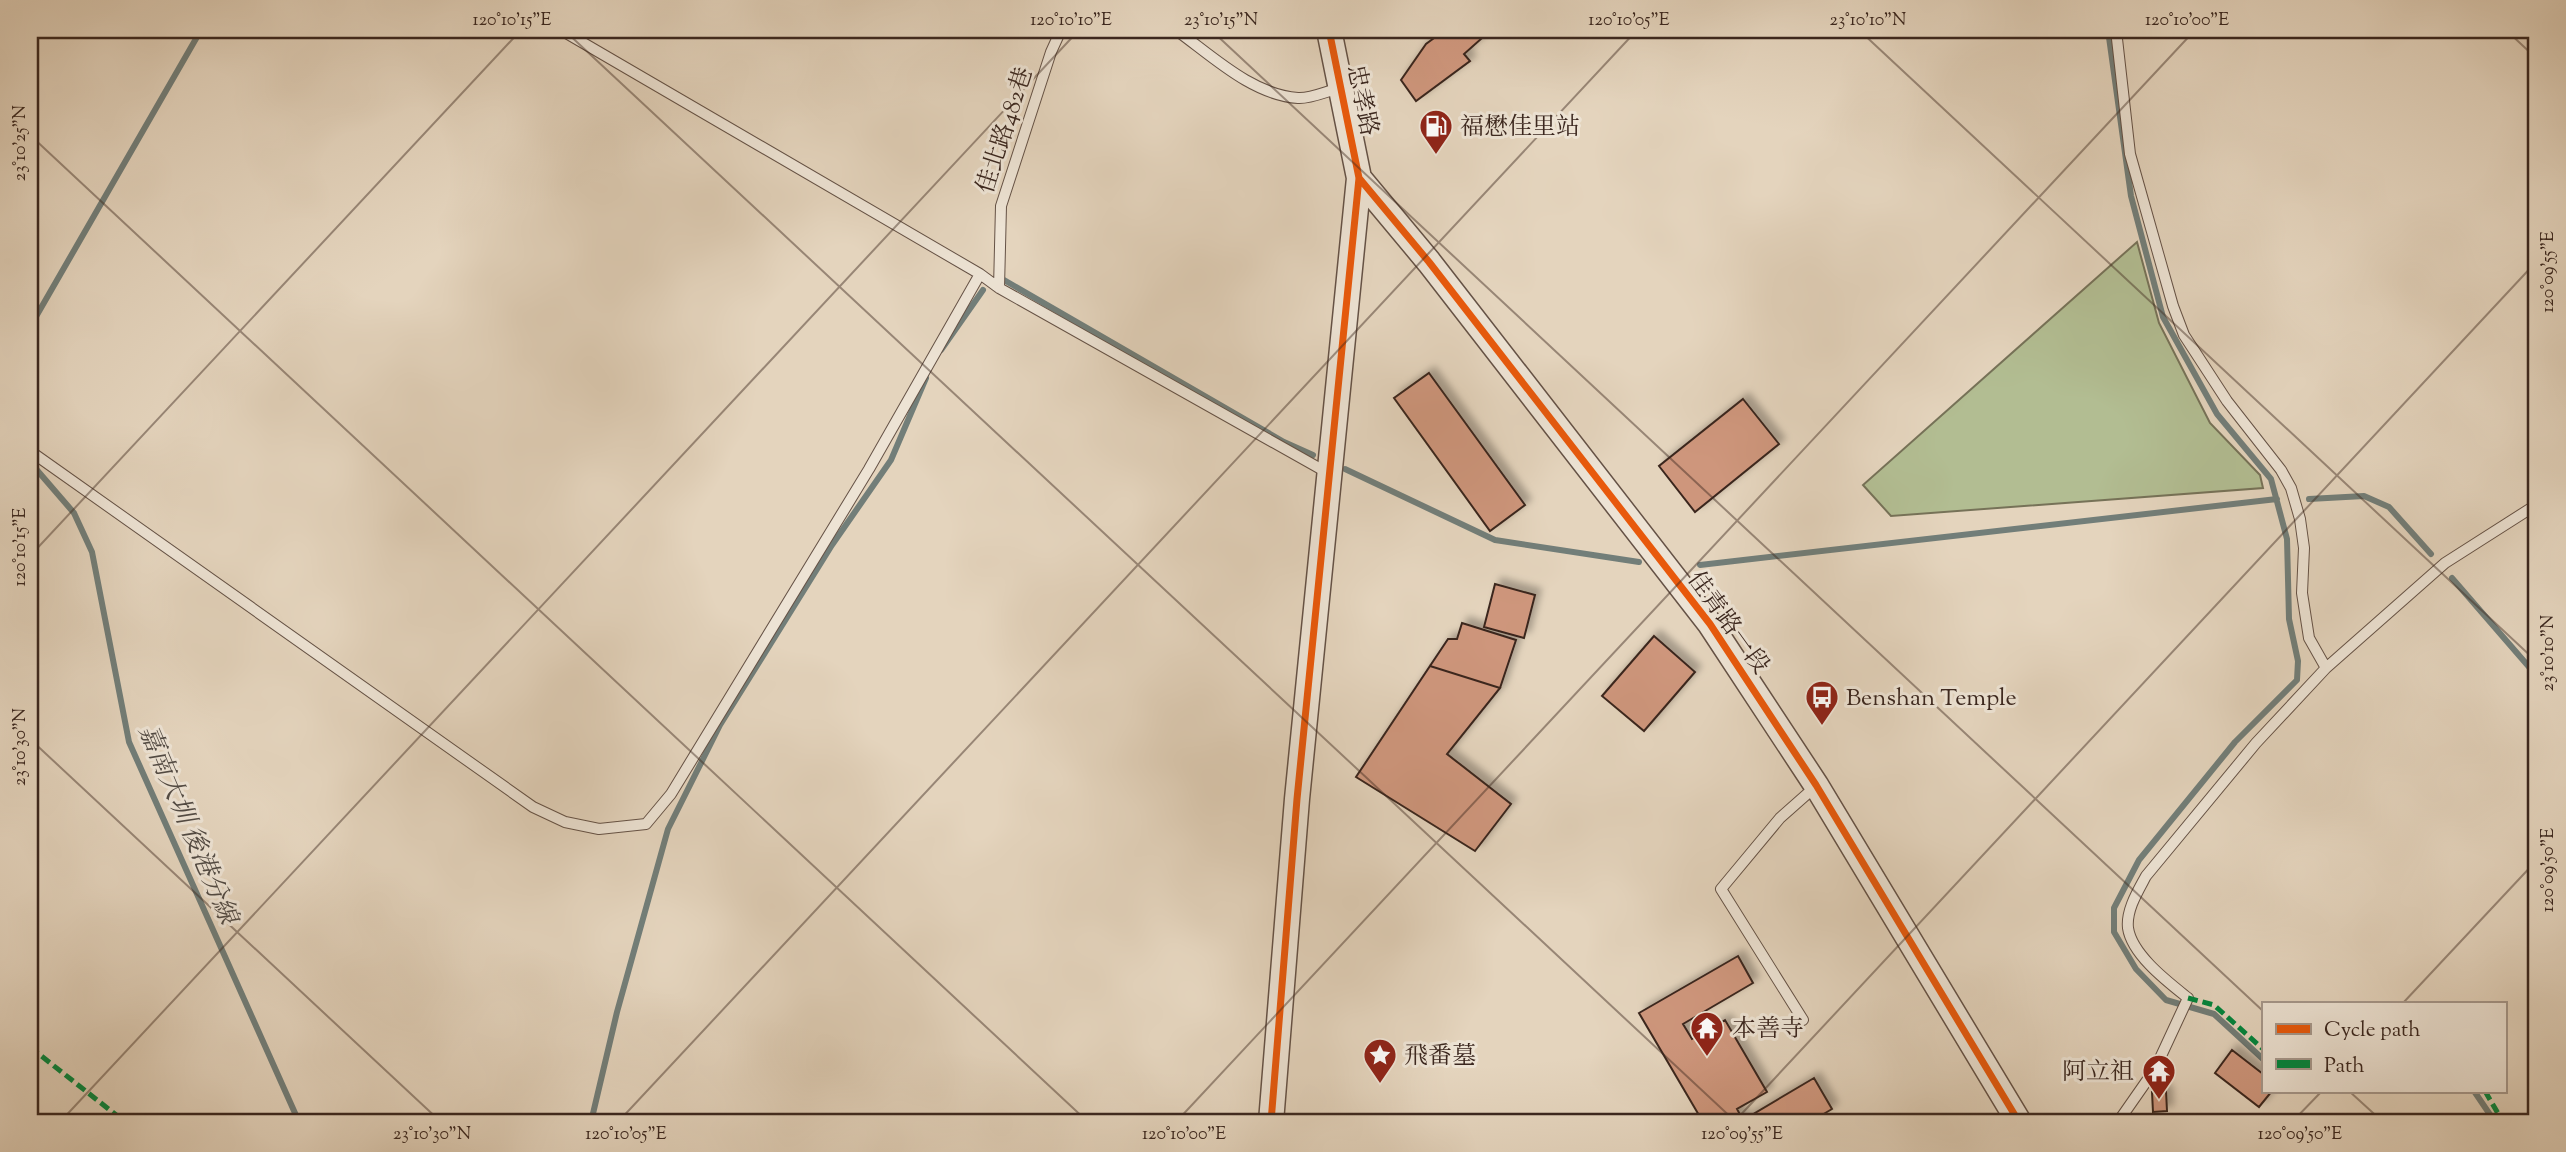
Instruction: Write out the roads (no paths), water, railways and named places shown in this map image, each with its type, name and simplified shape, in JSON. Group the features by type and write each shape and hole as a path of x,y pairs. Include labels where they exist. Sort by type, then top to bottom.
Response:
{"street":[{"name":"忠孝路","path":"1329,30 1359,178"},
{"path":"1270,1122 1297,799 1359,178"},
{"name":"佳青路一段","path":"1359,178 1429,261 1710,624 1816,785 2019,1122"}],"lane":[{"path":"561,30 980,274 999,288 1328,473"},
{"name":"佳北路482巷","path":"999,288 1001,206 1051,52 1062,30"},
{"path":"1176,30 1244,78 1270,92 1300,99 1341,88"},
{"path":"2116,30 2130,154 2173,306 2184,335 2227,401 2281,470 2291,488 2300,519 2302,593 2309,638 2326,668"},
{"path":"30,451 533,807 565,822 599,829 646,824 678,782 869,469 980,274"},
{"path":"2118,1122 2155,1069 2188,998 2161,977 2141,956 2128,928 2132,901 2146,876 2256,743 2326,668 2445,563 2536,505"},
{"path":"1803,1020 1721,889 1780,818 1816,785"}],"waterway":[{"path":"30,327 201,30"},
{"path":"2108,30 2131,196 2163,317 2217,414 2271,479 2287,539 2289,619 2298,661 2297,680 2235,742 2139,860 2114,908 2114,932 2136,969 2166,1000 2214,1014 2262,1058"},
{"path":"1004,280 1284,442 1313,455"},
{"path":"941,350 983,290"},
{"path":"591,1122 617,1012 668,829 720,725 832,545 891,460 926,378"},
{"name":"嘉南大圳 後港分線","path":"30,462 74,513 92,552 129,742 299,1122"},
{"path":"1345,469 1495,540 1639,562"},
{"path":"2309,499 2364,496 2389,507 2431,554"},
{"path":"1700,565 2277,499"},
{"path":"2452,578 2536,675"},
{"path":"2475,1092 2495,1122"}],"place":[{"name":"福懋佳里站","path":"1436,156"},
{"name":"Benshan Temple","path":"1822,727"},
{"name":"本善寺","path":"1707,1058"},
{"name":"飛番墓","path":"1380,1085"},
{"name":"阿立祖","path":"2159,1101"}]}
